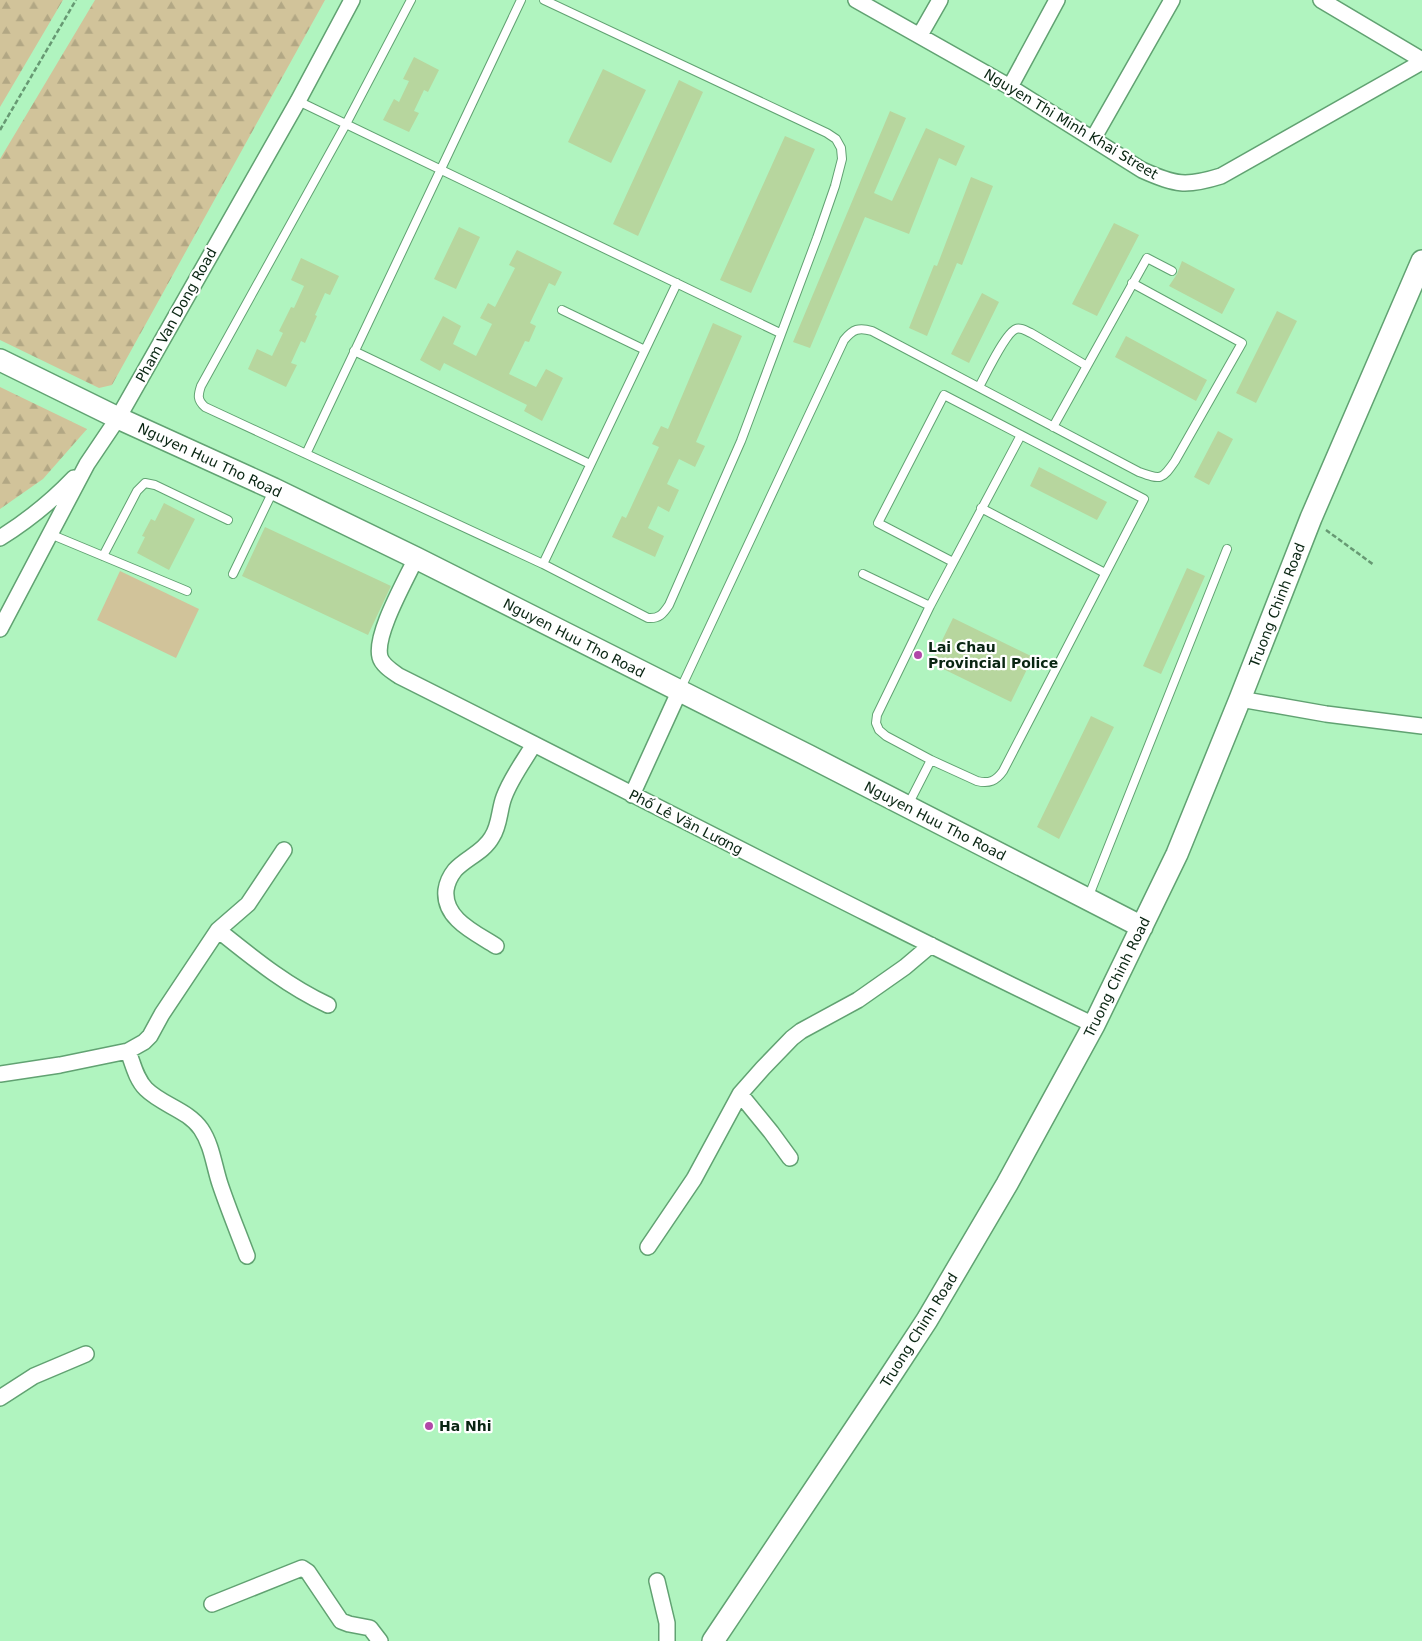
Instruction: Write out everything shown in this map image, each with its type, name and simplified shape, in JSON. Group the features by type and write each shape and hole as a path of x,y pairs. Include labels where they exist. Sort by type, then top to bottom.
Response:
{"main road":[{"name":"Truong Chinh Road","path":"713,1641 927,1320 1007,1184 1094,1025 1177,854 1311,518 1422,261"},
{"name":"Nguyen Huu Tho Road","path":"0,360 118,418 416,558 1142,927"}],"street":[{"name":"Pham Van Dong Road","path":"0,629 87,464 118,418 298,101 352,0"},
{"name":"Nguyen Thi Minh Khai Street","path":"856,0 1010,87 1142,170 1163,180 1177,183 1204,182 1221,176 1422,61"},
{"path":"920,35 940,0"},
{"path":"1010,87 1056,0"},
{"path":"1093,139 1172,0"},
{"path":"1322,0 1422,61"},
{"path":"0,538 23,524 57,496 87,464"},
{"name":"Phố Lê Văn Lương","path":"416,558 387,619 379,648 380,658 388,668 399,676 632,795 1094,1025"},
{"path":"632,795 680,692"},
{"path":"1240,699 1326,714 1422,726"},
{"path":"496,946 464,925 453,915 445,897 446,885 456,869 485,846 492,837 497,826 504,798 534,744"},
{"path":"0,1074 60,1065 136,1048 150,1036 162,1014 218,930 248,904 284,850"},
{"path":"218,930 274,974 307,995 328,1005"},
{"path":"648,1247 694,1179 740,1094 792,1038 801,1031 858,1000 898,972 931,945"},
{"path":"128,1051 137,1076 146,1089 188,1116 200,1128 209,1146 226,1201 247,1256"},
{"path":"740,1094 790,1158"},
{"path":"0,1398 34,1376 86,1354"},
{"path":"212,1604 302,1568 308,1572 341,1621 370,1628 380,1641"},
{"path":"657,1581 667,1623 667,1641"}],"lane":[{"path":"411,0 346,124 206,377 199,392 200,402 205,407 543,564 648,618 655,618 664,614 669,605 741,441 835,186 842,160 841,148 836,139 810,124 544,0"},
{"path":"306,454 521,0"},
{"path":"298,101 780,333"},
{"path":"1053,427 1147,258 1172,271"},
{"path":"543,564 677,283"},
{"path":"680,692 844,340 857,328 872,331 1139,472 1156,478 1162,476 1175,461 1242,343 1132,283"},
{"path":"562,310 645,350"},
{"path":"979,387 1006,337 1018,329 1031,333 1087,366"},
{"path":"354,351 590,464"},
{"path":"952,562 878,523 944,395 1144,498 1004,771 998,779 992,782 984,783 977,781 931,760 886,736 879,730 876,723 882,704 952,562 1021,435"},
{"path":"103,556 137,491 144,483 155,484 228,520"},
{"path":"233,574 274,490"},
{"path":"981,508 1105,573"},
{"path":"50,534 187,591"},
{"path":"1088,899 1228,549"},
{"path":"863,574 930,606"},
{"path":"908,807 931,760"}],"path":[{"path":"0,130 76,0"},
{"path":"1311,518 1374,566"}],"green space":[{"path":"0,0 63,0 0,107"},
{"path":"95,0 325,0 112,385 99,388 0,340 0,159"},
{"path":"0,387 87,429 43,479 0,509"},
{"path":"120,571 199,609 176,658 97,620"}],"building":[{"path":"414,57 439,70 428,92 424,90 414,111 419,113 409,132 383,120 394,99 399,102 409,81 403,79"},
{"path":"603,69 646,90 611,163 568,142"},
{"path":"679,80 703,92 638,236 613,224"},
{"path":"890,111 906,118 874,193 892,201 926,128 965,146 956,166 939,158 909,234 865,217 810,348 793,342"},
{"path":"785,136 815,149 751,293 720,280"},
{"path":"971,177 993,186 962,265 957,263 927,336 909,328 934,265 937,266"},
{"path":"1114,223 1139,235 1097,316 1072,304"},
{"path":"459,227 480,237 456,289 434,279"},
{"path":"517,250 562,272 555,286 549,283 530,323 536,326 529,342 525,341 509,374 536,387 546,369 563,378 542,421 524,411 527,405 444,363 440,371 420,360 443,316 461,326 453,344 476,356 492,324 480,318 488,303 495,307 515,268 509,265"},
{"path":"301,258 339,276 330,295 325,293 305,343 301,341 291,363 297,365 286,387 248,369 257,349 272,356 283,333 279,331 291,307 294,308 304,286 291,280"},
{"path":"1182,261 1235,289 1222,314 1169,286 1177,274"},
{"path":"982,293 999,302 969,363 951,354"},
{"path":"1277,311 1297,321 1256,403 1236,393"},
{"path":"713,323 742,336 696,442 705,446 695,467 679,459 667,484 679,490 669,512 658,506 648,528 664,536 655,557 612,537 622,516 626,518 659,447 652,444 661,426 668,429"},
{"path":"1126,336 1207,380 1196,401 1115,357"},
{"path":"1218,431 1233,439 1209,485 1194,477"},
{"path":"1039,467 1107,502 1097,520 1030,486"},
{"path":"164,503 195,519 169,570 137,553 145,537 142,536 151,519 155,521"},
{"path":"265,527 391,586 368,635 242,576"},
{"path":"1187,568 1205,576 1161,674 1143,666"},
{"path":"953,618 1033,657 1011,702 931,663"},
{"path":"1091,716 1114,727 1059,839 1037,827"}],"place":[{"name":"Lai Chau Provincial Police","path":"918,655"},
{"name":"Ha Nhi","path":"429,1426"}]}
